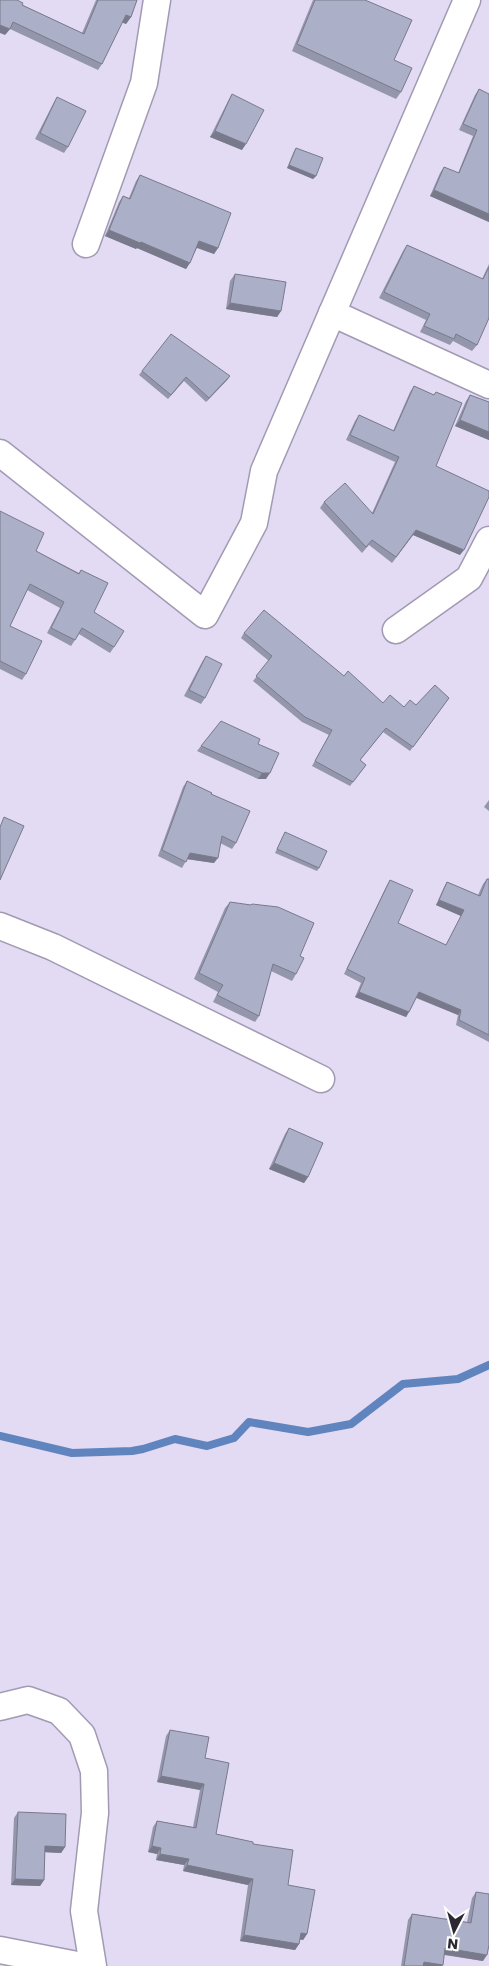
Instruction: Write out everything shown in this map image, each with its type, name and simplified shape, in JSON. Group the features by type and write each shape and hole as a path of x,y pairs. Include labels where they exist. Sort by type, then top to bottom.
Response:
{"street":[{"path":"86,244 144,83 157,0"},
{"path":"0,453 205,615 254,522 264,470 467,0"},
{"path":"332,313 489,385"},
{"path":"396,630 469,578 489,540"},
{"path":"0,926 53,947 321,1079"},
{"path":"0,1706 28,1700 59,1711 82,1735 94,1771 95,1813 84,1911 93,1966"},
{"path":"0,1950 82,1966"}],"building":[{"path":"0,0 17,0 23,3 22,5 84,34 98,0 137,0 131,17 126,15 102,64 13,22 10,29 0,25"},
{"path":"315,0 365,0 412,20 394,60 412,68 401,92 297,44"},
{"path":"479,89 489,94 489,214 434,190 444,167 459,173 477,130 463,124"},
{"path":"232,94 264,110 246,144 215,131"},
{"path":"57,97 86,111 68,147 40,133"},
{"path":"296,148 323,158 316,176 289,165"},
{"path":"140,175 231,213 218,248 199,241 190,263 109,230 123,196 130,199"},
{"path":"407,245 483,279 489,267 489,318 477,345 456,334 454,339 424,326 430,314 384,292"},
{"path":"235,274 286,282 281,311 230,303"},
{"path":"171,334 230,376 209,398 186,377 171,395 142,371"},
{"path":"414,386 434,395 436,392 462,403 436,466 489,491 489,497 464,550 416,530 396,557 372,540 366,547 324,502 345,483 373,514 399,457 350,435 359,415 394,431"},
{"path":"470,395 489,402 489,432 460,420"},
{"path":"0,511 44,533 36,551 79,574 81,570 108,583 94,612 124,631 114,647 82,628 75,640 51,628 64,602 30,584 10,626 42,641 26,674 0,661"},
{"path":"264,610 344,676 348,671 383,703 390,695 404,707 410,700 416,705 435,685 449,698 413,747 386,728 360,760 366,765 353,782 315,761 332,730 305,717 256,676 272,656 244,633"},
{"path":"206,656 222,664 205,698 189,690"},
{"path":"221,721 260,739 258,744 279,753 270,773 262,773 201,746"},
{"path":"187,781 250,811 236,843 222,836 218,858 190,853 186,862 162,850"},
{"path":"4,817 24,826 0,880 0,827"},
{"path":"285,832 327,851 319,868 277,849"},
{"path":"487,879 489,879 489,1035 459,1020 461,1010 419,992 409,1012 359,992 365,978 347,969 390,880 413,890 398,923 446,945 464,910 439,900 447,882 480,896"},
{"path":"230,902 278,907 314,923 300,956 304,958 296,974 273,964 259,1016 217,995 223,985 199,973"},
{"path":"289,1128 323,1143 308,1177 274,1163"},
{"path":"170,1730 209,1737 205,1758 229,1763 216,1834 253,1842 253,1844 293,1850 288,1885 315,1890 307,1934 301,1933 299,1944 244,1935 253,1879 187,1865 189,1859 160,1854 161,1848 152,1846 157,1821 196,1828 204,1784 161,1776"},
{"path":"18,1812 66,1814 65,1847 45,1846 44,1880 15,1879"},
{"path":"476,1892 489,1894 489,1945 487,1955 445,1948 443,1965 424,1962 423,1966 404,1966 412,1914 471,1923"}],"waterway":[{"path":"0,1436 72,1453 132,1451 175,1439 207,1446 234,1438 249,1422 308,1432 351,1424 403,1384 458,1379 489,1365"}]}
